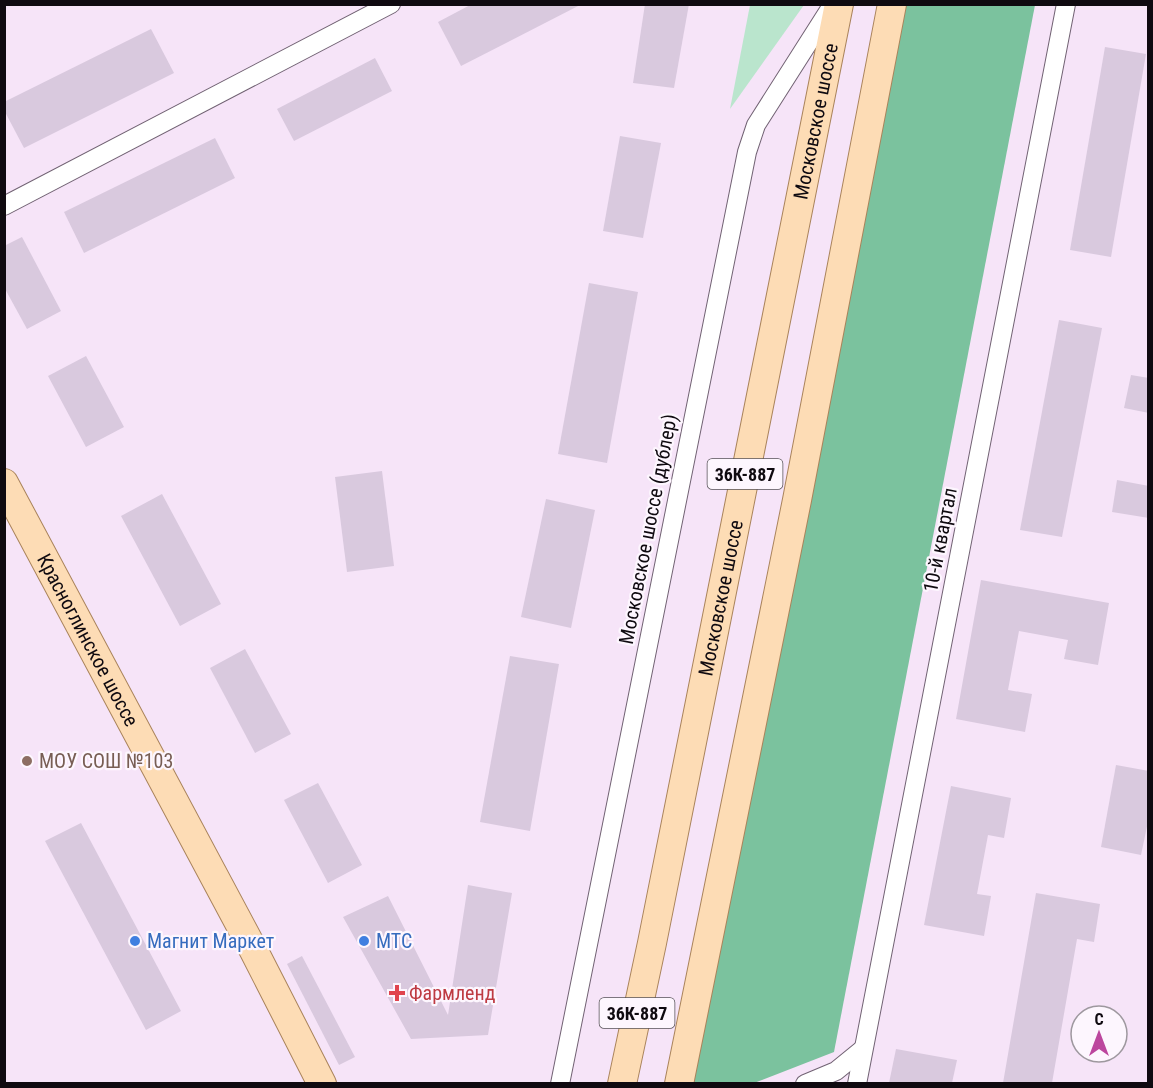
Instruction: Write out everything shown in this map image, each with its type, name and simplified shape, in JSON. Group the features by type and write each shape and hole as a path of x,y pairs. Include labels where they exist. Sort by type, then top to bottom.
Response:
{"main road":[{"name":"Московское шоссе","path":"622,1083 652,943 839,4"},
{"name":"36К-887","path":"679,1083 797,501 892,4"},
{"name":"Красноглинское шоссе","path":"4,483 255,951 322,1083"}],"street":[{"path":"4,206 391,4"},
{"name":"Московское шоссе (дублер)","path":"560,1083 747,152 756,125 833,4"},
{"name":"10-й квартал","path":"857,1083 1066,4"},
{"path":"805,1083 836,1071 863,1049"}],"green space":[{"path":"750,5 804,5 730,109"},
{"path":"892,5 1035,5 834,1052 754,1083 680,1084"}],"building":[{"path":"472,4 582,4 461,66 438,22"},
{"path":"645,4 689,4 674,88 633,83"},
{"path":"151,29 174,73 24,148 4,110 4,102"},
{"path":"1105,47 1146,54 1111,257 1070,250"},
{"path":"375,58 392,91 294,141 277,109"},
{"path":"620,136 661,143 643,238 603,231"},
{"path":"215,138 235,178 84,253 64,212"},
{"path":"22,237 61,311 27,329 4,287 4,246"},
{"path":"589,283 638,292 607,463 558,454"},
{"path":"1059,320 1102,328 1062,537 1020,530"},
{"path":"86,356 124,427 86,447 48,376"},
{"path":"1131,375 1149,378 1149,413 1124,408"},
{"path":"382,471 394,566 347,572 335,477"},
{"path":"1117,480 1149,486 1149,518 1112,512"},
{"path":"162,494 221,604 180,626 121,516"},
{"path":"546,499 595,510 571,628 521,617"},
{"path":"981,580 1109,603 1098,665 1064,659 1068,640 1019,631 1008,690 1032,694 1025,732 956,719"},
{"path":"245,649 291,734 255,753 210,668"},
{"path":"510,656 559,664 530,831 480,822"},
{"path":"1116,765 1149,771 1149,817 1141,855 1101,847"},
{"path":"318,783 362,865 328,883 284,800"},
{"path":"951,786 1011,798 1004,838 988,835 977,894 991,896 984,936 924,925"},
{"path":"81,823 181,1011 146,1030 45,841"},
{"path":"468,885 512,893 488,1035 411,1039 343,917 388,896 448,1015"},
{"path":"1036,893 1100,904 1094,942 1077,939 1052,1083 1003,1083"},
{"path":"302,956 355,1057 339,1065 287,964"},
{"path":"896,1049 957,1060 952,1083 889,1083"}],"place":[{"name":"МОУ СОШ №103","path":"27,761"},
{"name":"Магнит Маркет","path":"135,941"},
{"name":"МТС","path":"364,941"},
{"name":"Фармленд","path":"397,993"}]}
